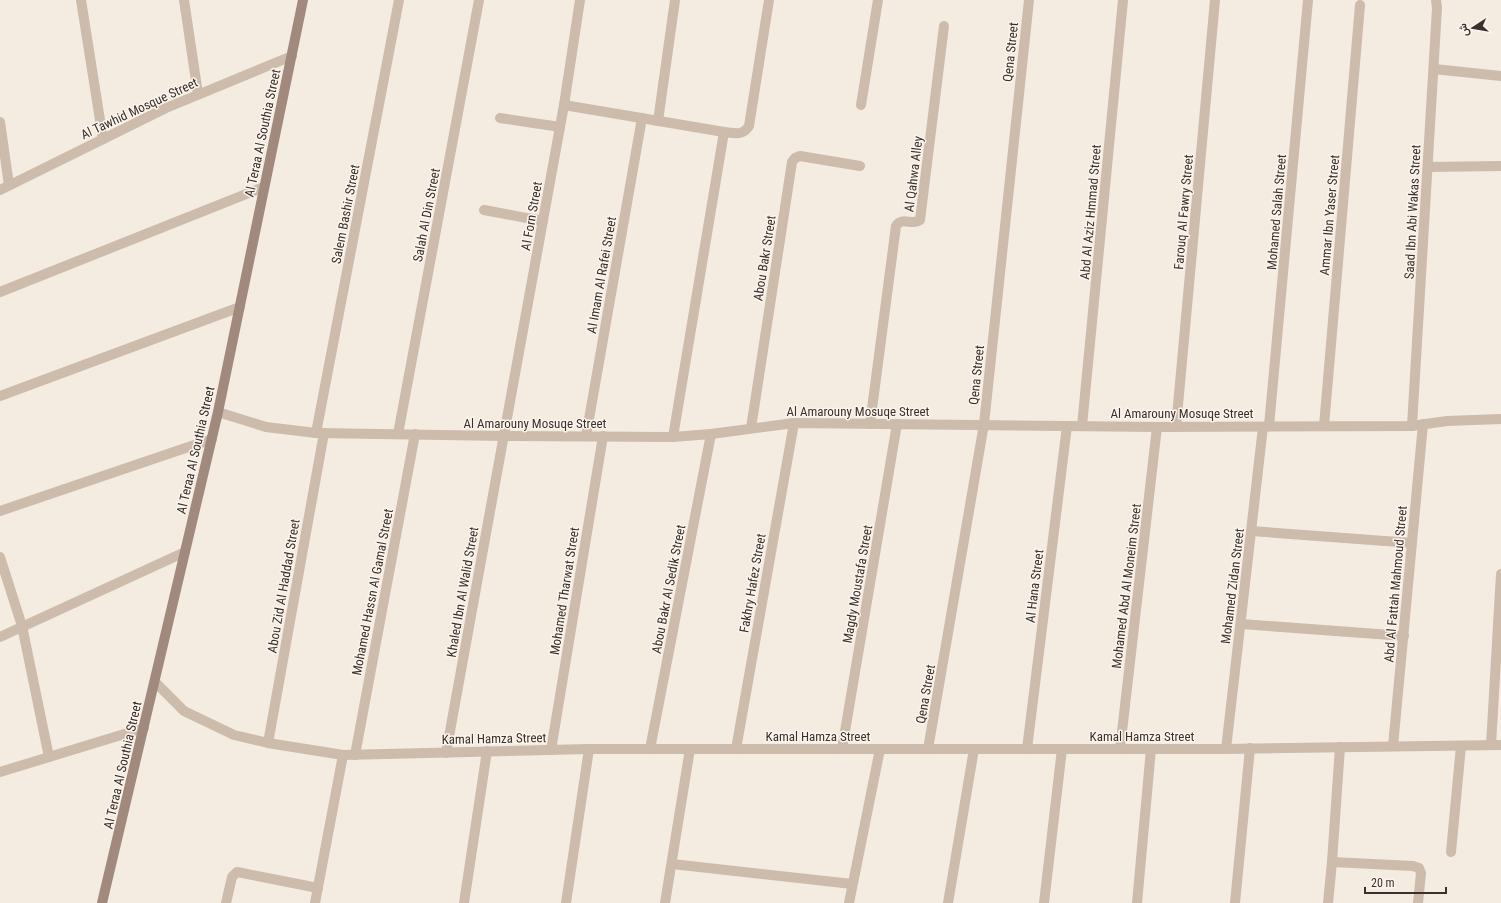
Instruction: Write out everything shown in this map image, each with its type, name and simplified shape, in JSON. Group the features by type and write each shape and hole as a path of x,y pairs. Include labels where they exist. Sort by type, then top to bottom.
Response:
{"street":[{"path":"81,0 103,138"},
{"path":"184,0 198,94"},
{"name":"Al Teraa Al Southia Street","path":"102,903 212,439 303,0"},
{"name":"Salem Bashir Street","path":"320,433 399,0"},
{"name":"Salah Al Din Street","path":"398,434 479,0"},
{"name":"Al Forn Street","path":"504,436 564,105 580,0"},
{"path":"658,121 675,0"},
{"path":"564,105 724,132 739,134 745,131 749,126 769,0"},
{"path":"861,105 878,0"},
{"name":"Qena Street","path":"928,749 984,424 1029,0"},
{"name":"Abd Al Aziz Hmmad Street","path":"1082,426 1123,0"},
{"name":"Farouq Al Fawry Street","path":"1176,427 1215,0"},
{"name":"Mohamed Salah Street","path":"1266,426 1308,0"},
{"name":"Saad Ibn Abi Wakas Street","path":"1412,426 1434,69 1437,8 1436,0"},
{"name":"Ammar Ibn Yaser Street","path":"1324,426 1360,5"},
{"name":"Al Qahwa Alley","path":"870,424 896,226 902,221 916,222 920,220 944,26"},
{"name":"Al Tawhid Mosque Street","path":"0,190 103,138 198,94 292,56"},
{"path":"1434,69 1501,76"},
{"path":"500,118 560,127"},
{"name":"Al Imam Al Rafei Street","path":"586,436 642,118"},
{"path":"0,122 9,185"},
{"path":"673,436 724,132"},
{"name":"Abou Bakr Street","path":"751,428 792,162 795,158 800,156 860,166"},
{"path":"1428,167 1501,166"},
{"path":"0,292 264,187"},
{"path":"484,210 543,221"},
{"path":"0,396 240,307"},
{"name":"Al Amarouny Mosuqe Street","path":"218,412 266,427 320,433 504,436 673,436 711,434 794,423 1158,427 1412,426 1446,421 1501,419"},
{"name":"Fakhry Hafez Street","path":"736,749 794,423"},
{"name":"Magdy Moustafa Street","path":"842,749 898,424"},
{"name":"Abd Al Fattah Mahmoud Street","path":"1393,746 1423,424"},
{"name":"Al Hana Street","path":"1027,749 1067,426"},
{"name":"Mohamed Zidan Street","path":"1226,749 1251,531 1266,426"},
{"name":"Mohamed Abd Al Moneim Street","path":"1120,749 1158,427"},
{"name":"Abou Zid Al Haddad Street","path":"268,743 320,433"},
{"name":"Mohamed Hassn Al Gamal Street","path":"355,755 415,434"},
{"name":"Abou Bakr Al Sedik Street","path":"650,749 711,434"},
{"name":"Khaled Ibn Al Walid Street","path":"446,752 504,436"},
{"name":"Mohamed Tharwat Street","path":"551,750 603,436"},
{"path":"0,511 212,439"},
{"path":"1251,531 1412,543"},
{"path":"0,637 185,552"},
{"path":"0,557 22,626 49,757"},
{"path":"1490,745 1501,574"},
{"path":"1241,624 1404,636"},
{"name":"Kamal Hamza Street","path":"155,682 184,711 234,735 268,743 343,755 589,749 1226,749 1501,745"},
{"path":"0,772 144,728"},
{"path":"1451,852 1461,746"},
{"path":"1328,903 1340,747"},
{"path":"1235,903 1250,748"},
{"path":"566,903 589,749"},
{"path":"665,903 690,749"},
{"path":"849,903 880,749"},
{"path":"948,903 974,749"},
{"path":"1044,903 1062,749"},
{"path":"1137,903 1151,749"},
{"path":"464,903 487,752"},
{"path":"315,903 343,755"},
{"path":"1332,862 1413,866 1419,868 1421,873 1418,903"},
{"path":"672,864 852,884"},
{"path":"226,903 232,877 237,872 318,888"}]}
